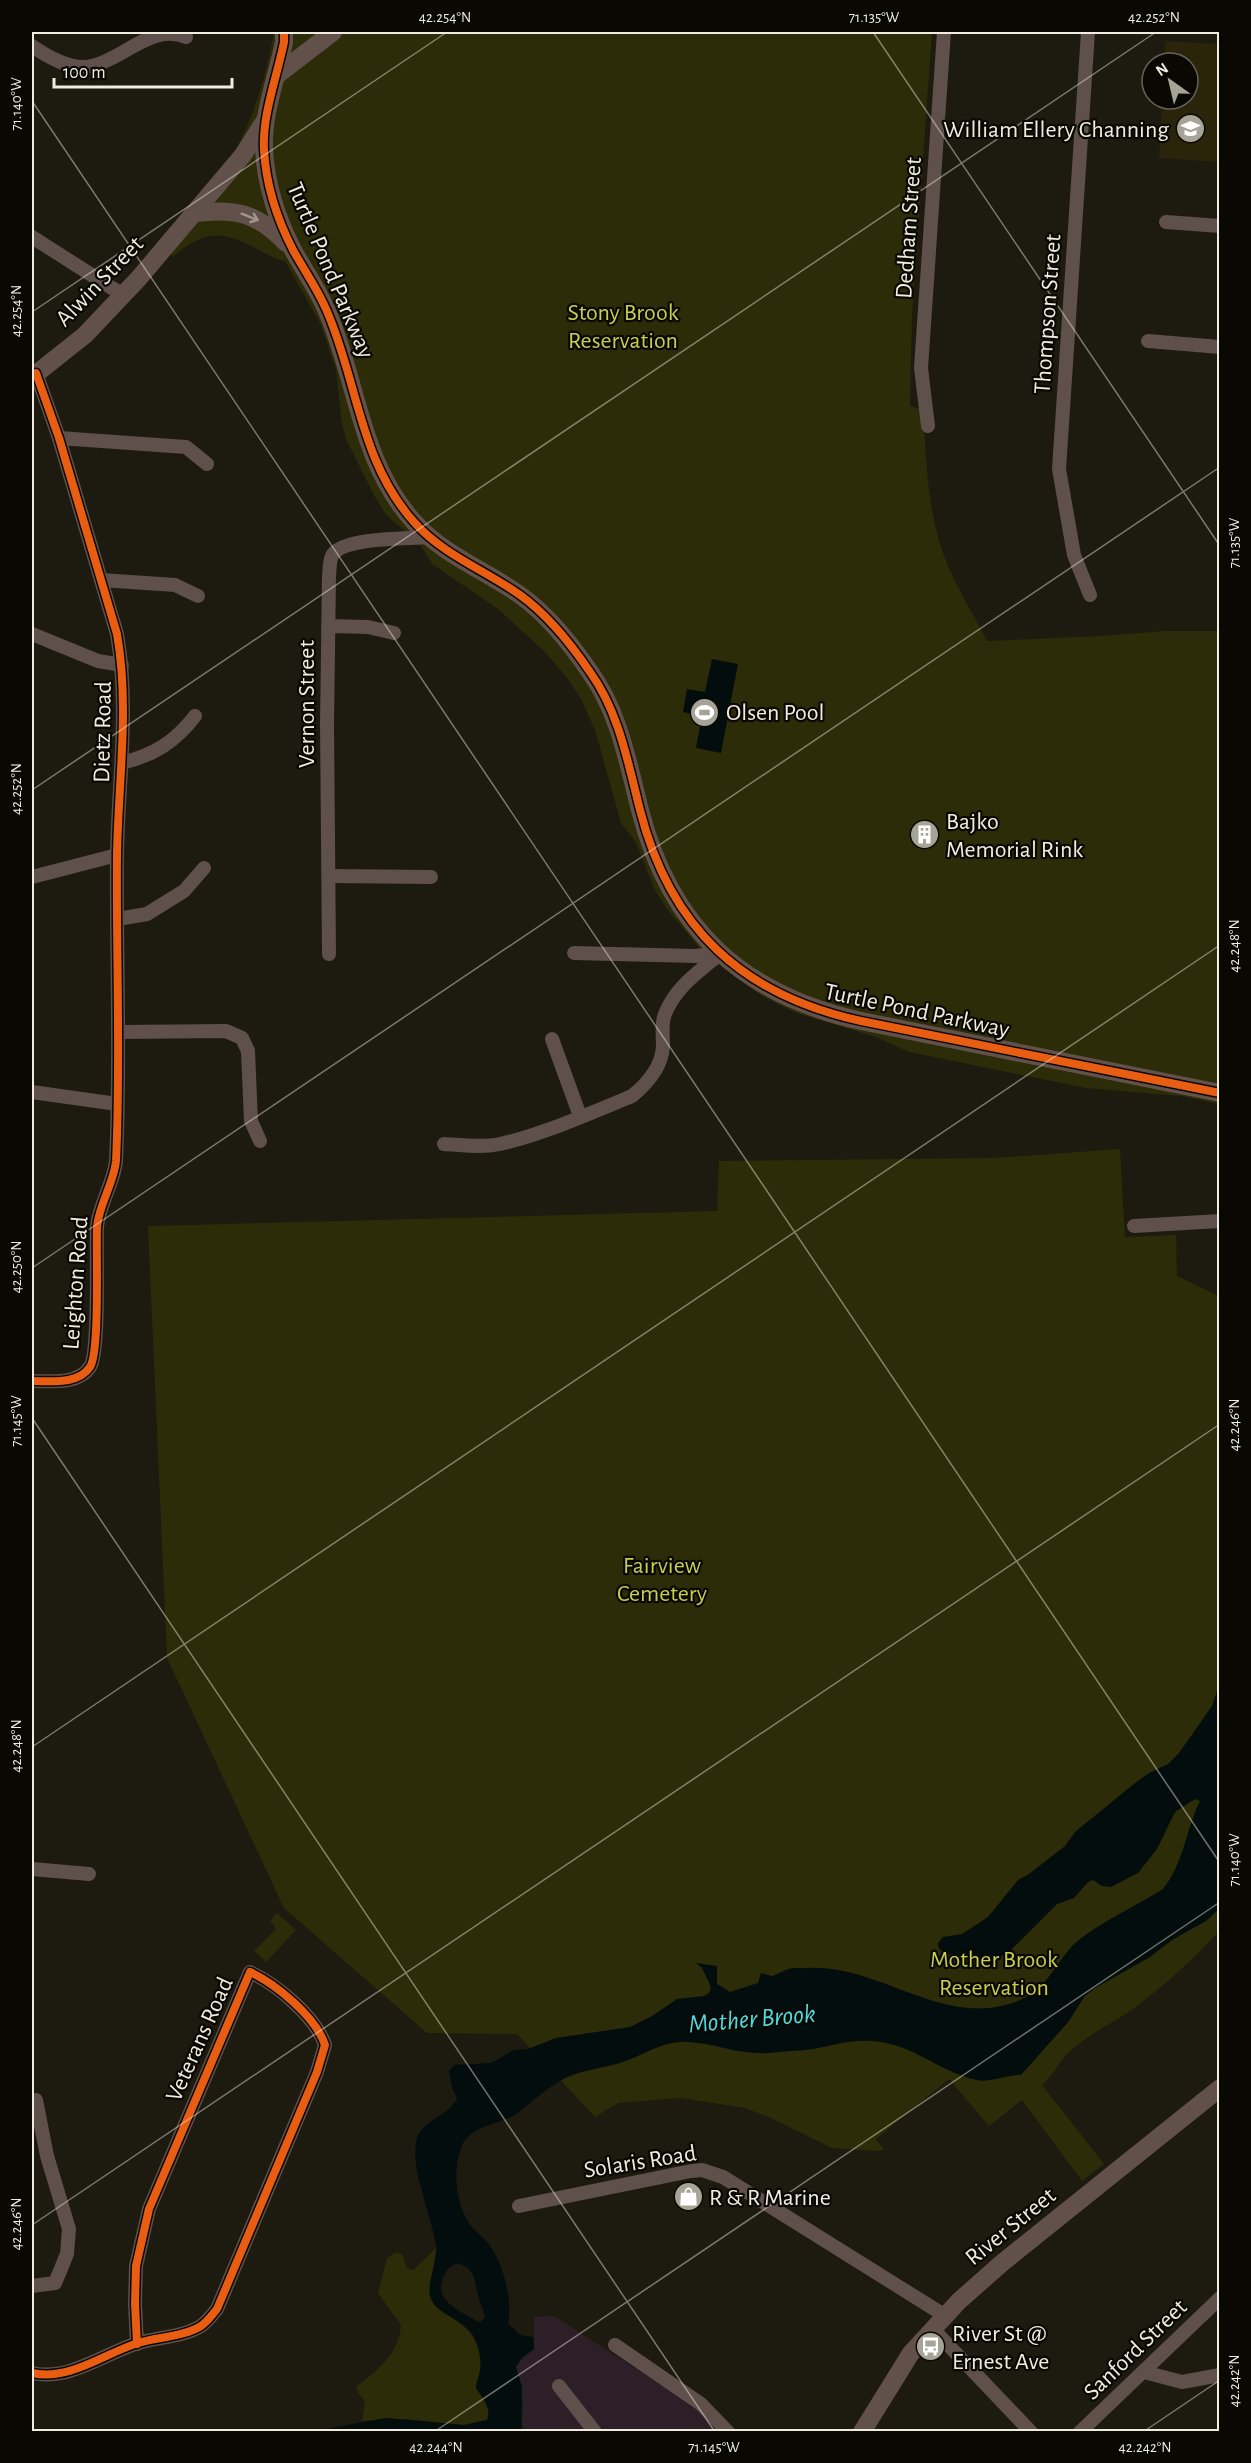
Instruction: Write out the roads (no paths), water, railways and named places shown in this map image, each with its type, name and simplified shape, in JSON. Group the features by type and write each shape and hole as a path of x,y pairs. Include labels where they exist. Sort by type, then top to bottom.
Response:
{"main road":[{"name":"Turtle Pond Parkway","path":"284,32 284,42 266,118 263,148 269,184 276,212 294,251 326,309 343,351 361,419 381,476 398,503 428,537 536,608 561,634 592,675 615,719 628,759 651,853 682,911 722,953 756,982 799,1003 834,1015 1220,1093"},
{"path":"277,75 333,32"},
{"name":"Alwin Street","path":"34,375 85,335 123,295 243,155 266,118"},
{"path":"195,213 233,211 247,215 275,232 294,251"},
{"name":"River Street","path":"862,2432 902,2366 938,2322 994,2270 1220,2088"}],"street":[{"name":"Dedham Street","path":"928,426 921,368 944,32"},
{"name":"Thompson Street","path":"1088,32 1059,469 1074,555 1090,595"},
{"path":"32,46 49,58 70,65 91,67 159,34 178,33 186,37"},
{"path":"1166,222 1220,226"},
{"path":"32,237 123,295"},
{"path":"1148,341 1220,347"},
{"name":"Dietz Road","path":"34,375 59,438 117,634 122,665 122,763 117,855 119,1032 117,1104"},
{"path":"59,438 186,447 207,464"},
{"name":"Vernon Street","path":"329,954 328,626 331,556 339,548 358,543 428,537"},
{"path":"101,580 175,585 198,596"},
{"path":"328,626 368,627 394,633"},
{"path":"32,634 98,662 122,665"},
{"path":"122,763 143,758 178,737 195,716"},
{"path":"32,877 117,855"},
{"path":"118,919 147,914 184,891 204,868"},
{"path":"330,876 431,877"},
{"path":"574,953 695,956 722,953"},
{"path":"444,1144 480,1146 500,1144 633,1096 646,1085 660,1062 663,1050 664,1016 671,1001 682,986 722,953"},
{"path":"119,1032 226,1031 242,1038 248,1051 251,1121 260,1142"},
{"path":"552,1040 580,1116"},
{"path":"32,1092 117,1104"},
{"name":"Leighton Road","path":"32,1381 73,1380 84,1375 95,1355 98,1223 116,1165 117,1104"},
{"path":"1134,1226 1220,1221"},
{"path":"32,1869 89,1874"},
{"name":"Veterans Road","path":"32,2373 67,2372 137,2344 191,2330 210,2319 217,2309 323,2055 325,2045 315,2026 280,1990 250,1972 148,2209 136,2266 137,2344"},
{"path":"32,2286 55,2283 68,2254 69,2229 47,2156 36,2100"},
{"name":"Solaris Road","path":"519,2206 691,2171 712,2172 733,2183 938,2322 1031,2432"},
{"name":"Sanford Street","path":"1080,2432 1220,2298"},
{"path":"615,2345 701,2404 728,2432"},
{"path":"1144,2372 1182,2382 1220,2376"},
{"path":"559,2386 595,2432"}],"water":[{"path":"712,659 738,664 721,753 696,748 702,716 683,712 687,689 705,692"},
{"name":"Mother Brook","path":"1219,1685 1219,1909 1206,1921 1172,1940 1150,1957 1095,1988 1084,1997 1069,2021 1021,2075 977,2080 952,2072 906,2049 881,2042 864,2041 809,2050 769,2053 739,2051 699,2043 670,2043 620,2063 567,2077 548,2088 516,2114 471,2134 465,2140 458,2157 456,2178 462,2209 471,2226 485,2240 498,2259 508,2292 508,2323 520,2335 533,2337 534,2349 522,2358 516,2367 522,2387 521,2431 314,2431 386,2418 464,2425 487,2420 488,2408 476,2388 481,2363 475,2339 466,2327 438,2308 430,2296 436,2246 416,2167 415,2154 418,2135 428,2123 448,2110 457,2098 452,2088 449,2071 454,2065 491,2063 514,2050 528,2049 556,2038 630,2027 652,2016 677,1999 704,1996 709,1993 711,1987 702,1968 696,1963 717,1966 717,1984 730,1992 758,1983 761,1973 772,1976 791,1968 807,1968 834,1969 861,1975 939,2003 966,2008 993,2008 1020,2000 1039,1988 1065,1954 1080,1939 1163,1889 1176,1868 1200,1801 1195,1799 1175,1812 1157,1849 1138,1873 1111,1887 1102,1886 1093,1880 1088,1882 1074,1898 1057,1904 1007,1954 998,1957 956,1957 939,1949 938,1943 943,1937 962,1934 988,1917 1018,1880 1065,1846 1075,1832 1135,1783 1168,1764 1179,1753 1212,1706","holes":["458,2263 465,2266 474,2278 484,2313 485,2318 480,2322 450,2305 441,2289 446,2271"]}],"place":[{"name":"William Ellery Channing","path":"1190,129"},
{"name":"Olsen Pool","path":"705,712"},
{"name":"Bajko Memorial Rink","path":"925,835"},
{"name":"R & R Marine","path":"688,2197"},
{"name":"River St @ Ernest Ave","path":"931,2347"}],"park label":[{"name":"Stony Brook Reservation","path":"623,326"},
{"name":"Fairview Cemetery","path":"662,1579"},
{"name":"Mother Brook Reservation","path":"994,1973"}]}
